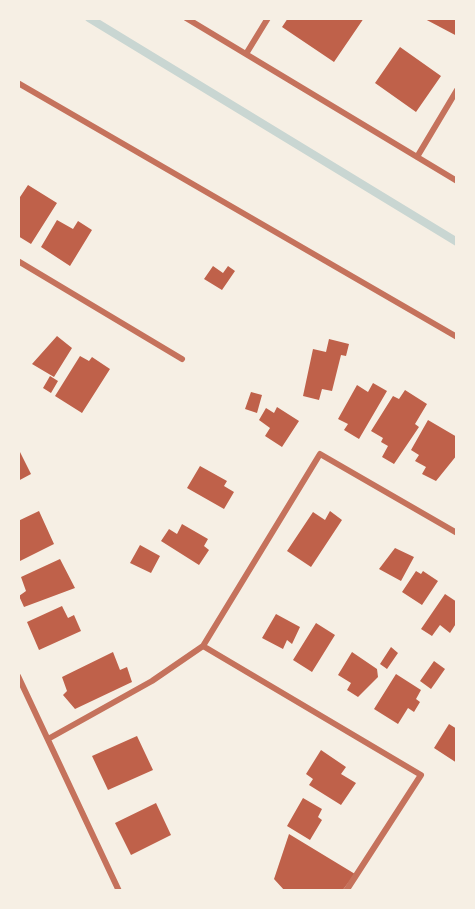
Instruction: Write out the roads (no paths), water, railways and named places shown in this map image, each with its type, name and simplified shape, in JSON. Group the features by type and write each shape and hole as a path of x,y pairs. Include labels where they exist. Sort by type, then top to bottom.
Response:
{"street":[{"path":"186,18 457,181"},
{"path":"246,54 268,18"},
{"path":"18,83 457,337"},
{"path":"417,157 457,90"},
{"path":"18,261 182,359"},
{"path":"48,739 152,681 202,646 320,454 457,533"},
{"path":"202,646 421,775 346,891"},
{"path":"18,676 119,891"}],"waterway":[{"path":"89,18 457,242"}]}
